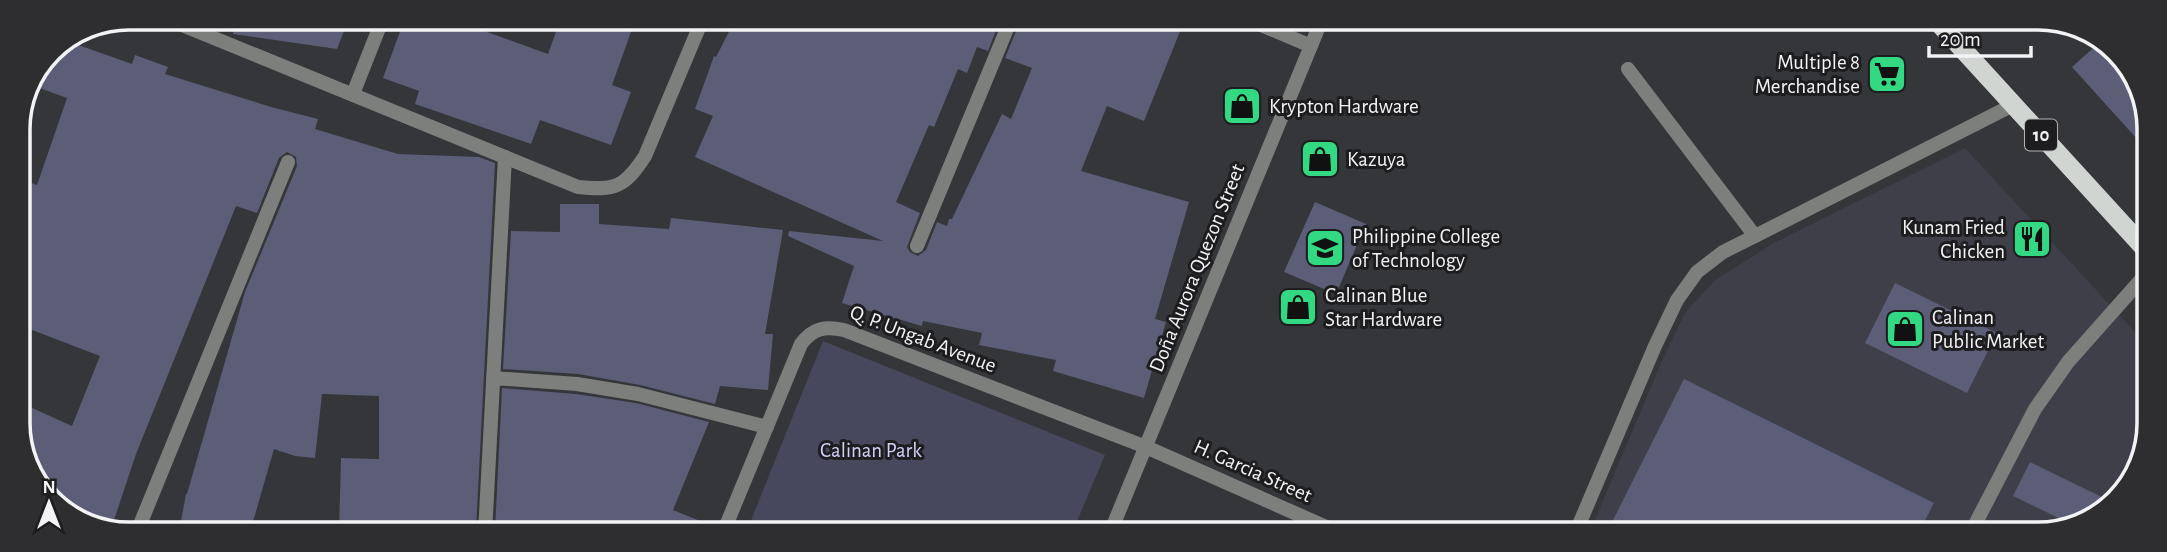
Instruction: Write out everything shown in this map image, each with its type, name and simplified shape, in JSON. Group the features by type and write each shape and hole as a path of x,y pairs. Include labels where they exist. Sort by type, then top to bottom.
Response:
{"highway":[{"name":"10","path":"1945,30 2137,240"}],"street":[{"path":"195,30 578,187 597,189 619,185 633,175 645,156 698,30"},
{"path":"353,94 378,30"},
{"path":"917,246 1006,30"},
{"path":"1273,30 1311,46"},
{"name":"Doña Aurora Quezon Street","path":"1115,522 1318,30"},
{"path":"1628,69 1755,236"},
{"path":"1580,522 1655,346 1677,300 1697,272 1723,253 1755,236 2014,105"},
{"path":"486,522 505,157"},
{"path":"141,522 288,162"},
{"path":"1976,522 2035,409 2068,362 2137,284"},
{"name":"Q. P. Ungab Avenue","path":"728,522 801,344 808,334 818,328 844,330 1146,447"},
{"path":"493,378 577,384 638,394 767,426"},
{"name":"H. Garcia Street","path":"1146,447 1315,522"}],"shaded area":[{"name":"Calinan Public Market","path":"1965,148 2137,334 2137,424 2132,455 2124,473 2113,489 2093,506 2064,519 2045,522 1594,522 1685,313 1714,281 1772,244"}],"green space":[{"name":"Calinan Park","path":"823,341 1105,455 1077,522 750,522"}],"building":[{"path":"234,30 344,30 337,49 233,34"},
{"path":"401,30 482,30 548,54 557,30 632,30 612,85 631,92 611,145 540,120 531,144 415,104 419,91 383,78"},
{"path":"730,30 996,30 988,51 977,47 967,73 958,69 934,127 929,125 896,202 920,213 907,247 918,256 926,250 937,222 947,226 949,219 952,219 1002,114 1011,119 1032,68 1005,58 1016,30 1181,30 1144,121 1107,106 1081,171 1189,202 1155,319 1166,322 1144,398 1053,371 1056,360 979,345 982,333 923,321 922,326 842,303 854,266 788,236 789,231 883,241 695,157 713,116 695,109 714,56 716,57"},
{"path":"77,44 132,64 135,55 168,67 165,74 318,119 315,129 398,154 479,157 495,163 476,522 339,522 341,458 379,459 379,396 322,394 315,458 295,456 274,449 253,522 181,522 186,494 245,292 297,166 296,157 287,152 279,158 257,213 236,206 136,454 114,521 84,511 84,468 41,468 32,443 30,407 72,426 100,356 30,329 30,182 37,185 67,98 39,88 50,68"},
{"path":"2094,47 2108,59 2121,74 2132,97 2137,139 2072,67"},
{"name":"Philippine College of Technology","path":"1315,202 1366,224 1336,294 1284,272"},
{"path":"560,204 599,204 599,224 669,229 671,218 783,230 765,334 773,334 768,390 720,386 715,404 640,385 578,374 503,369 511,231 560,232"},
{"path":"1895,283 1997,333 1967,393 1865,343"},
{"path":"1684,379 1934,503 1924,522 1612,522"},
{"path":"502,388 576,394 636,403 709,422 673,510 703,522 495,522"},
{"path":"2030,462 2104,498 2076,515 2061,519 2013,496"}],"place":[{"name":"Multiple 8 Merchandise","path":"1887,74"},
{"name":"Krypton Hardware","path":"1242,106"},
{"name":"Kazuya","path":"1320,159"},
{"name":"Kunam Fried Chicken","path":"2032,239"},
{"name":"Philippine College of Technology","path":"1325,248"},
{"name":"Calinan Blue Star Hardware","path":"1298,307"},
{"name":"Calinan Public Market","path":"1905,329"}]}
